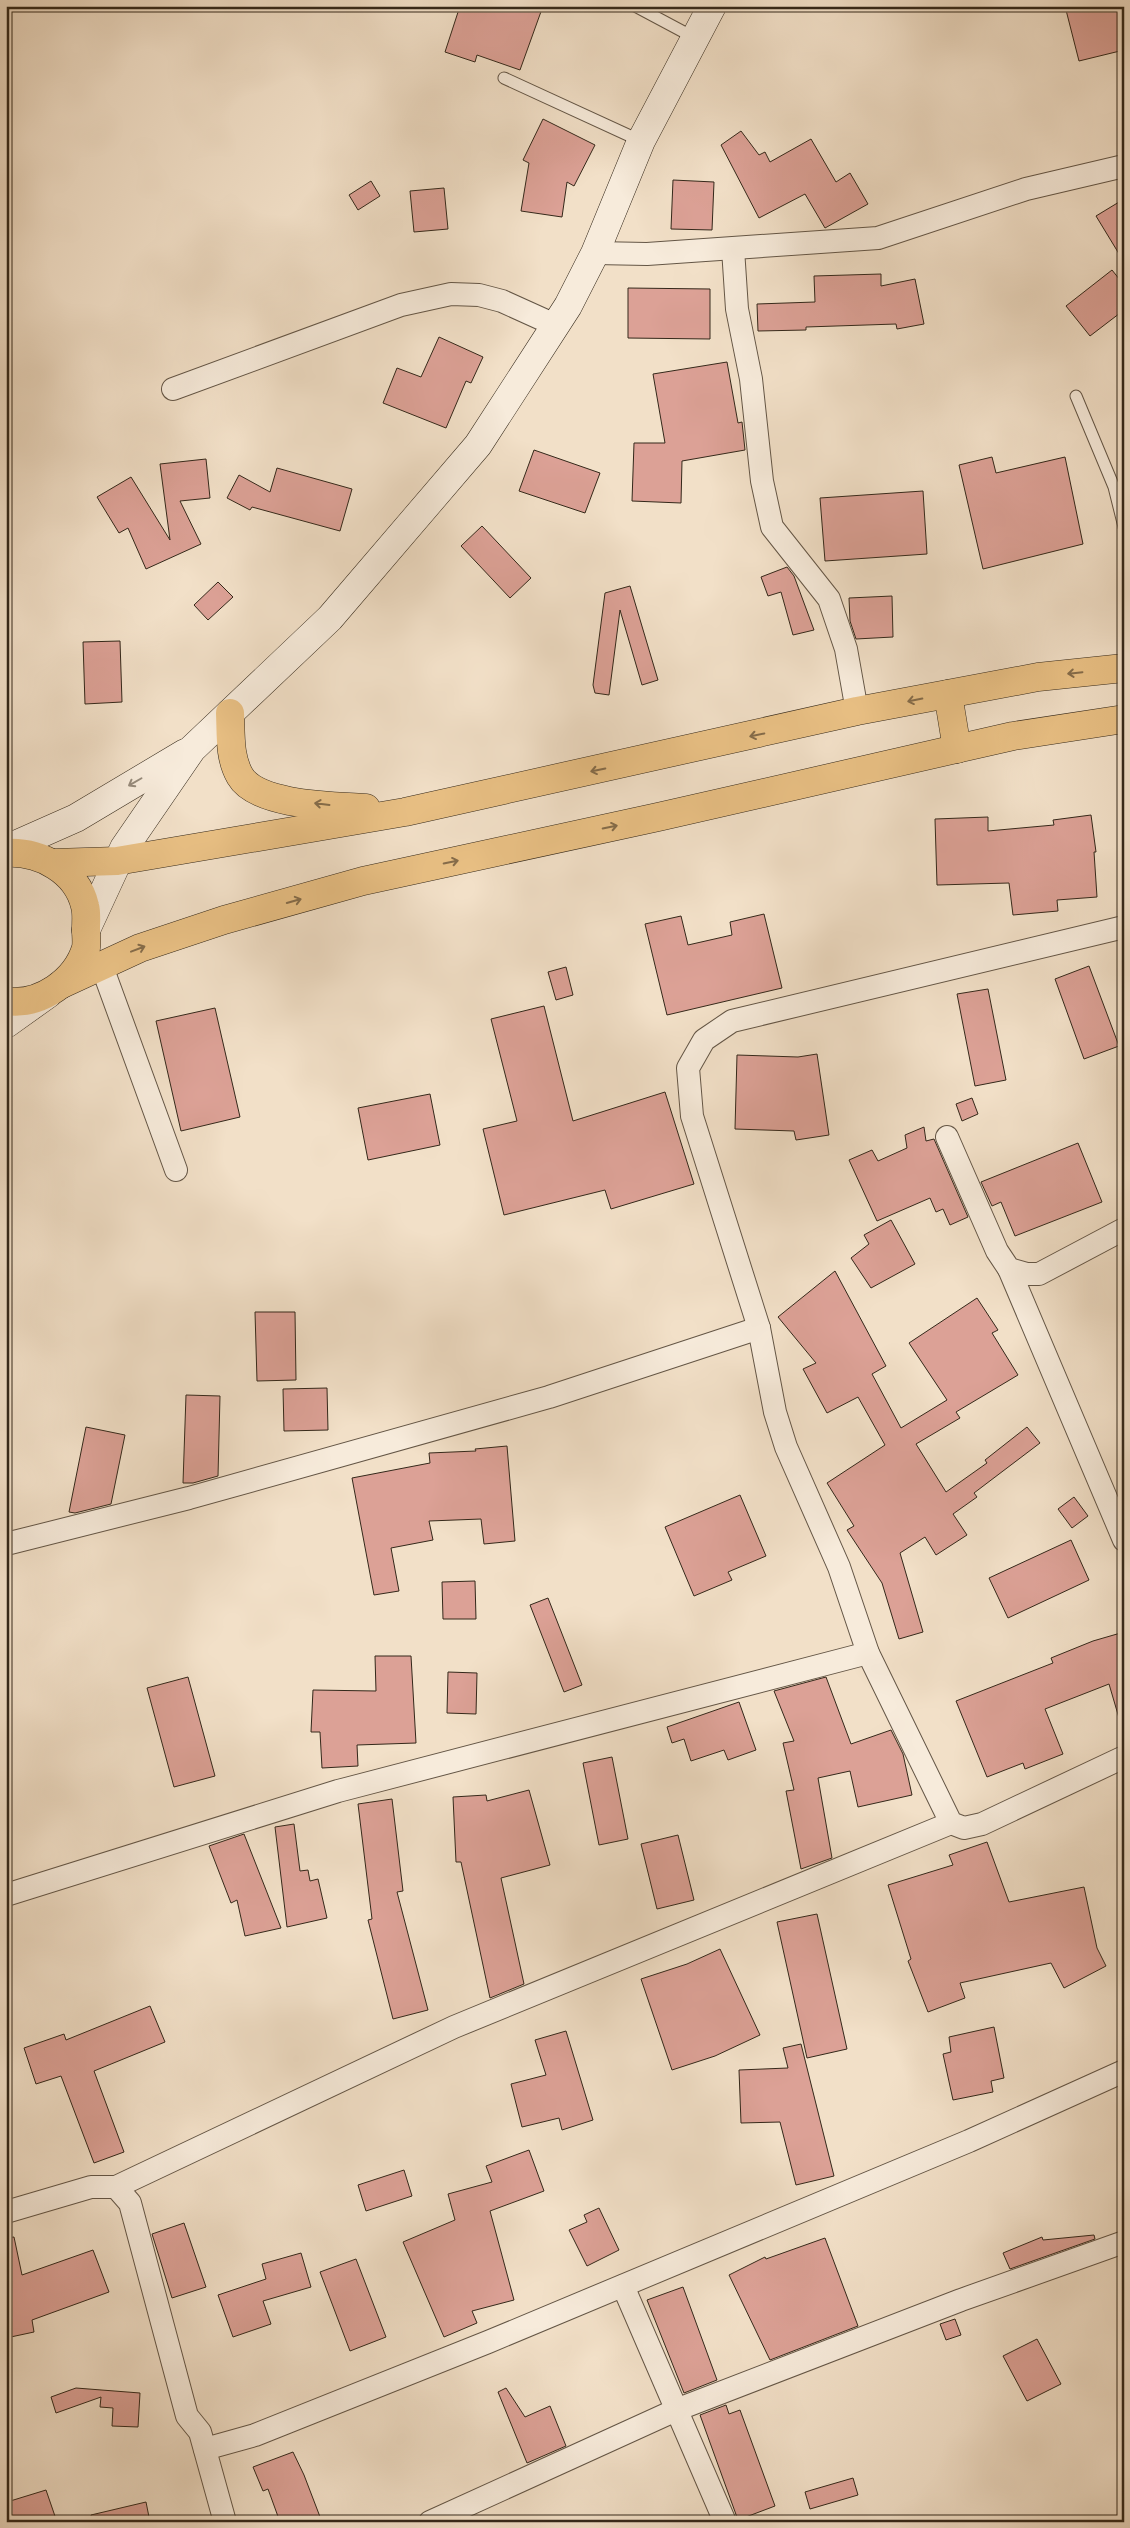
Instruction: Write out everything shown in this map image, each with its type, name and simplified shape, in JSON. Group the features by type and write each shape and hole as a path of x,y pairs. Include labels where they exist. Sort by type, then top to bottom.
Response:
{"main road":[{"path":"53,863 116,861 405,812 786,729 857,711 1038,676 1124,668"},
{"path":"948,694 956,749"},
{"path":"230,713 232,752 240,778 260,793 288,800 326,805 405,812"},
{"path":"6,1001 32,1000 101,964 140,948 224,920 363,881 1013,736 1124,719"},
{"path":"6,853 28,854 53,863 67,875 78,890 86,907 86,947 77,967 56,988"}],"street":[{"path":"86,930 116,861 151,806 192,749 330,618 478,445 555,325 595,253 641,141 712,6"},
{"path":"595,253 647,254 878,238 1026,189 1124,166"},
{"path":"733,249 737,309 751,380 762,480 772,527 829,599 846,649 857,711"},
{"path":"173,390 401,305 450,294 479,295 502,301 555,325"},
{"path":"6,848 76,818 192,749"},
{"path":"1124,928 732,1021 704,1040 688,1068 692,1116 759,1328 775,1412 786,1447 839,1568 868,1654 951,1823 964,1828 982,1824 1124,1757"},
{"path":"101,964 176,1170"},
{"path":"6,1024 56,988"},
{"path":"947,1137 998,1251 1009,1269 1124,1540"},
{"path":"1009,1269 1027,1274 1039,1274 1124,1229"},
{"path":"6,1544 190,1498 549,1397 759,1328"},
{"path":"6,1895 338,1791 868,1654"},
{"path":"6,2212 91,2187 116,2187 454,2027 951,1823"},
{"path":"205,2449 255,2436 622,2286 969,2140 1124,2071"},
{"path":"116,2187 130,2202 187,2416 200,2432 225,2522"},
{"path":"430,2522 676,2410 961,2300 1124,2242"},
{"path":"622,2286 725,2522"}],"lane":[{"path":"635,6 695,38"},
{"path":"504,78 641,141"},
{"path":"1076,396 1114,487 1124,527"}],"building":[{"path":"460,6 543,6 520,70 477,55 475,62 445,52"},
{"path":"1081,6 1124,6 1124,50 1079,61 1066,10"},
{"path":"543,119 595,145 574,186 567,182 562,217 521,211 529,163 523,160"},
{"path":"741,131 759,155 765,152 770,162 811,139 836,182 850,173 868,204 825,228 805,194 759,218 721,145"},
{"path":"673,180 714,182 712,230 671,229"},
{"path":"371,181 380,196 358,210 349,195"},
{"path":"444,188 448,229 414,232 410,191"},
{"path":"1124,199 1124,262 1096,216"},
{"path":"1112,270 1124,285 1124,310 1090,336 1066,306"},
{"path":"881,274 881,286 915,279 924,324 897,329 896,324 806,327 806,330 758,331 757,304 815,302 814,276"},
{"path":"628,288 710,289 710,339 628,338"},
{"path":"439,337 483,357 471,383 466,381 446,428 383,403 397,368 421,377"},
{"path":"727,362 738,423 742,422 745,450 682,461 681,503 632,501 634,443 665,443 653,374"},
{"path":"534,450 600,473 585,513 519,491"},
{"path":"992,457 996,473 1065,457 1083,544 983,569 959,465"},
{"path":"206,459 210,498 180,501 201,544 146,569 128,528 119,533 97,497 131,477 170,540 160,464"},
{"path":"277,468 352,489 340,531 252,507 250,510 227,498 239,475 270,492"},
{"path":"923,491 927,554 825,561 820,498"},
{"path":"482,526 531,578 510,598 461,546"},
{"path":"787,567 794,576 814,630 793,635 781,592 768,596 761,577"},
{"path":"218,582 233,597 208,620 194,605"},
{"path":"630,586 658,680 642,685 620,610 609,695 595,693 593,685 605,593"},
{"path":"892,596 893,637 856,639 850,621 849,598"},
{"path":"120,641 122,702 85,704 83,642"},
{"path":"1091,815 1096,852 1094,852 1097,897 1057,900 1058,911 1013,915 1009,883 937,885 935,819 988,817 988,831 1054,825 1053,820"},
{"path":"764,914 782,988 667,1015 645,924 681,916 688,945 732,935 730,922"},
{"path":"1089,966 1119,1046 1084,1059 1055,979"},
{"path":"566,967 573,995 556,1000 548,972"},
{"path":"988,989 1006,1080 975,1086 957,994"},
{"path":"544,1006 573,1121 665,1092 694,1184 611,1209 605,1190 504,1215 483,1129 517,1121 491,1019"},
{"path":"215,1008 240,1117 181,1131 156,1021"},
{"path":"817,1054 829,1135 796,1140 794,1131 735,1129 737,1055 798,1057"},
{"path":"430,1094 440,1145 368,1160 358,1108"},
{"path":"972,1098 978,1114 962,1121 956,1104"},
{"path":"924,1127 926,1141 934,1139 968,1217 950,1225 943,1209 936,1212 930,1198 877,1221 849,1160 872,1150 878,1161 907,1148 905,1135"},
{"path":"1078,1143 1102,1202 1015,1236 1001,1202 992,1206 981,1182"},
{"path":"891,1220 915,1264 871,1288 851,1258 869,1244 864,1235"},
{"path":"835,1271 886,1366 872,1374 901,1428 947,1400 909,1343 977,1298 998,1330 992,1333 1018,1375 956,1412 960,1418 916,1444 946,1492 987,1463 985,1460 1027,1427 1040,1443 974,1493 977,1497 953,1514 967,1535 936,1555 925,1537 900,1553 923,1632 899,1639 882,1583 847,1530 854,1526 827,1483 885,1445 858,1397 827,1413 803,1369 816,1363 778,1317"},
{"path":"255,1312 295,1312 296,1380 257,1381"},
{"path":"327,1388 328,1430 284,1431 283,1389"},
{"path":"186,1395 220,1396 218,1476 193,1483 183,1483"},
{"path":"86,1427 125,1435 111,1504 75,1513 69,1512"},
{"path":"507,1446 515,1541 484,1544 481,1519 429,1521 433,1540 391,1548 399,1591 374,1595 352,1478 430,1463 429,1453 476,1451 475,1449"},
{"path":"740,1495 766,1556 728,1572 732,1580 694,1596 665,1527"},
{"path":"1074,1497 1088,1516 1072,1528 1058,1509"},
{"path":"1071,1540 1089,1580 1008,1618 989,1578"},
{"path":"475,1581 476,1619 443,1619 442,1582"},
{"path":"548,1598 582,1685 564,1692 530,1605"},
{"path":"1124,1632 1124,1717 1119,1718 1109,1684 1045,1709 1063,1754 1025,1769 1023,1763 987,1777 956,1701 1053,1663 1051,1658 1093,1641"},
{"path":"375,1656 411,1656 416,1743 357,1745 358,1766 322,1768 320,1732 311,1732 313,1690 376,1691"},
{"path":"448,1672 477,1673 476,1714 447,1713"},
{"path":"188,1677 215,1776 174,1787 147,1688"},
{"path":"826,1677 851,1744 891,1730 903,1754 912,1795 858,1807 850,1771 818,1778 832,1858 801,1869 786,1791 794,1790 783,1743 794,1741 774,1691"},
{"path":"739,1702 756,1750 728,1760 724,1750 691,1761 684,1739 672,1743 667,1727"},
{"path":"612,1757 628,1839 599,1845 583,1763"},
{"path":"529,1790 550,1865 501,1878 524,1984 490,1998 461,1862 456,1862 453,1797 486,1795 487,1801"},
{"path":"392,1799 403,1891 397,1892 428,2010 393,2019 368,1920 372,1919 358,1804"},
{"path":"294,1824 300,1871 308,1870 310,1881 318,1879 327,1918 287,1927 275,1827"},
{"path":"244,1834 281,1928 245,1936 237,1900 231,1903 209,1846"},
{"path":"678,1835 694,1900 657,1909 641,1844"},
{"path":"987,1842 1009,1902 1084,1887 1097,1948 1106,1966 1064,1988 1051,1963 960,1983 965,1998 928,2012 908,1961 911,1959 888,1885 953,1865 949,1855"},
{"path":"817,1914 847,2049 807,2058 777,1922"},
{"path":"720,1949 760,2035 715,2056 672,2070 641,1979 687,1964"},
{"path":"150,2006 165,2042 94,2071 124,2152 94,2163 61,2076 36,2084 24,2048 64,2034 66,2040"},
{"path":"994,2027 1004,2078 991,2081 993,2092 953,2100 943,2054 951,2052 949,2037"},
{"path":"566,2031 593,2120 562,2130 559,2118 522,2127 511,2084 546,2075 535,2040"},
{"path":"801,2044 834,2176 796,2185 780,2122 741,2123 739,2070 788,2068 783,2048"},
{"path":"529,2150 544,2191 490,2211 514,2300 472,2311 477,2323 444,2337 403,2242 455,2220 448,2194 492,2182 486,2166"},
{"path":"404,2170 412,2196 366,2211 358,2185"},
{"path":"599,2208 619,2250 587,2266 569,2230 587,2222 584,2215"},
{"path":"184,2223 206,2287 172,2298 152,2234"},
{"path":"1094,2235 1095,2239 1010,2269 1003,2253 1042,2237 1043,2240"},
{"path":"14,2237 22,2275 93,2250 109,2292 32,2320 34,2332 6,2338 6,2238"},
{"path":"825,2238 858,2326 770,2360 729,2275 765,2257 766,2259"},
{"path":"301,2253 311,2287 263,2301 271,2324 233,2337 218,2295 266,2279 262,2264"},
{"path":"356,2259 386,2337 350,2351 320,2272"},
{"path":"683,2287 717,2380 684,2393 647,2300"},
{"path":"955,2319 961,2335 946,2340 940,2324"},
{"path":"1037,2339 1061,2384 1027,2401 1003,2356"},
{"path":"76,2388 140,2393 138,2427 112,2426 113,2408 100,2407 101,2397 56,2413 51,2397"},
{"path":"506,2388 525,2417 550,2406 566,2446 527,2463 498,2392"},
{"path":"726,2405 729,2414 740,2410 775,2506 738,2520 700,2415"},
{"path":"293,2452 322,2522 280,2522 268,2489 263,2491 253,2467"},
{"path":"853,2478 858,2495 810,2509 805,2492"},
{"path":"46,2490 57,2522 13,2522 7,2502"},
{"path":"146,2502 150,2522 92,2522 91,2515"}]}
